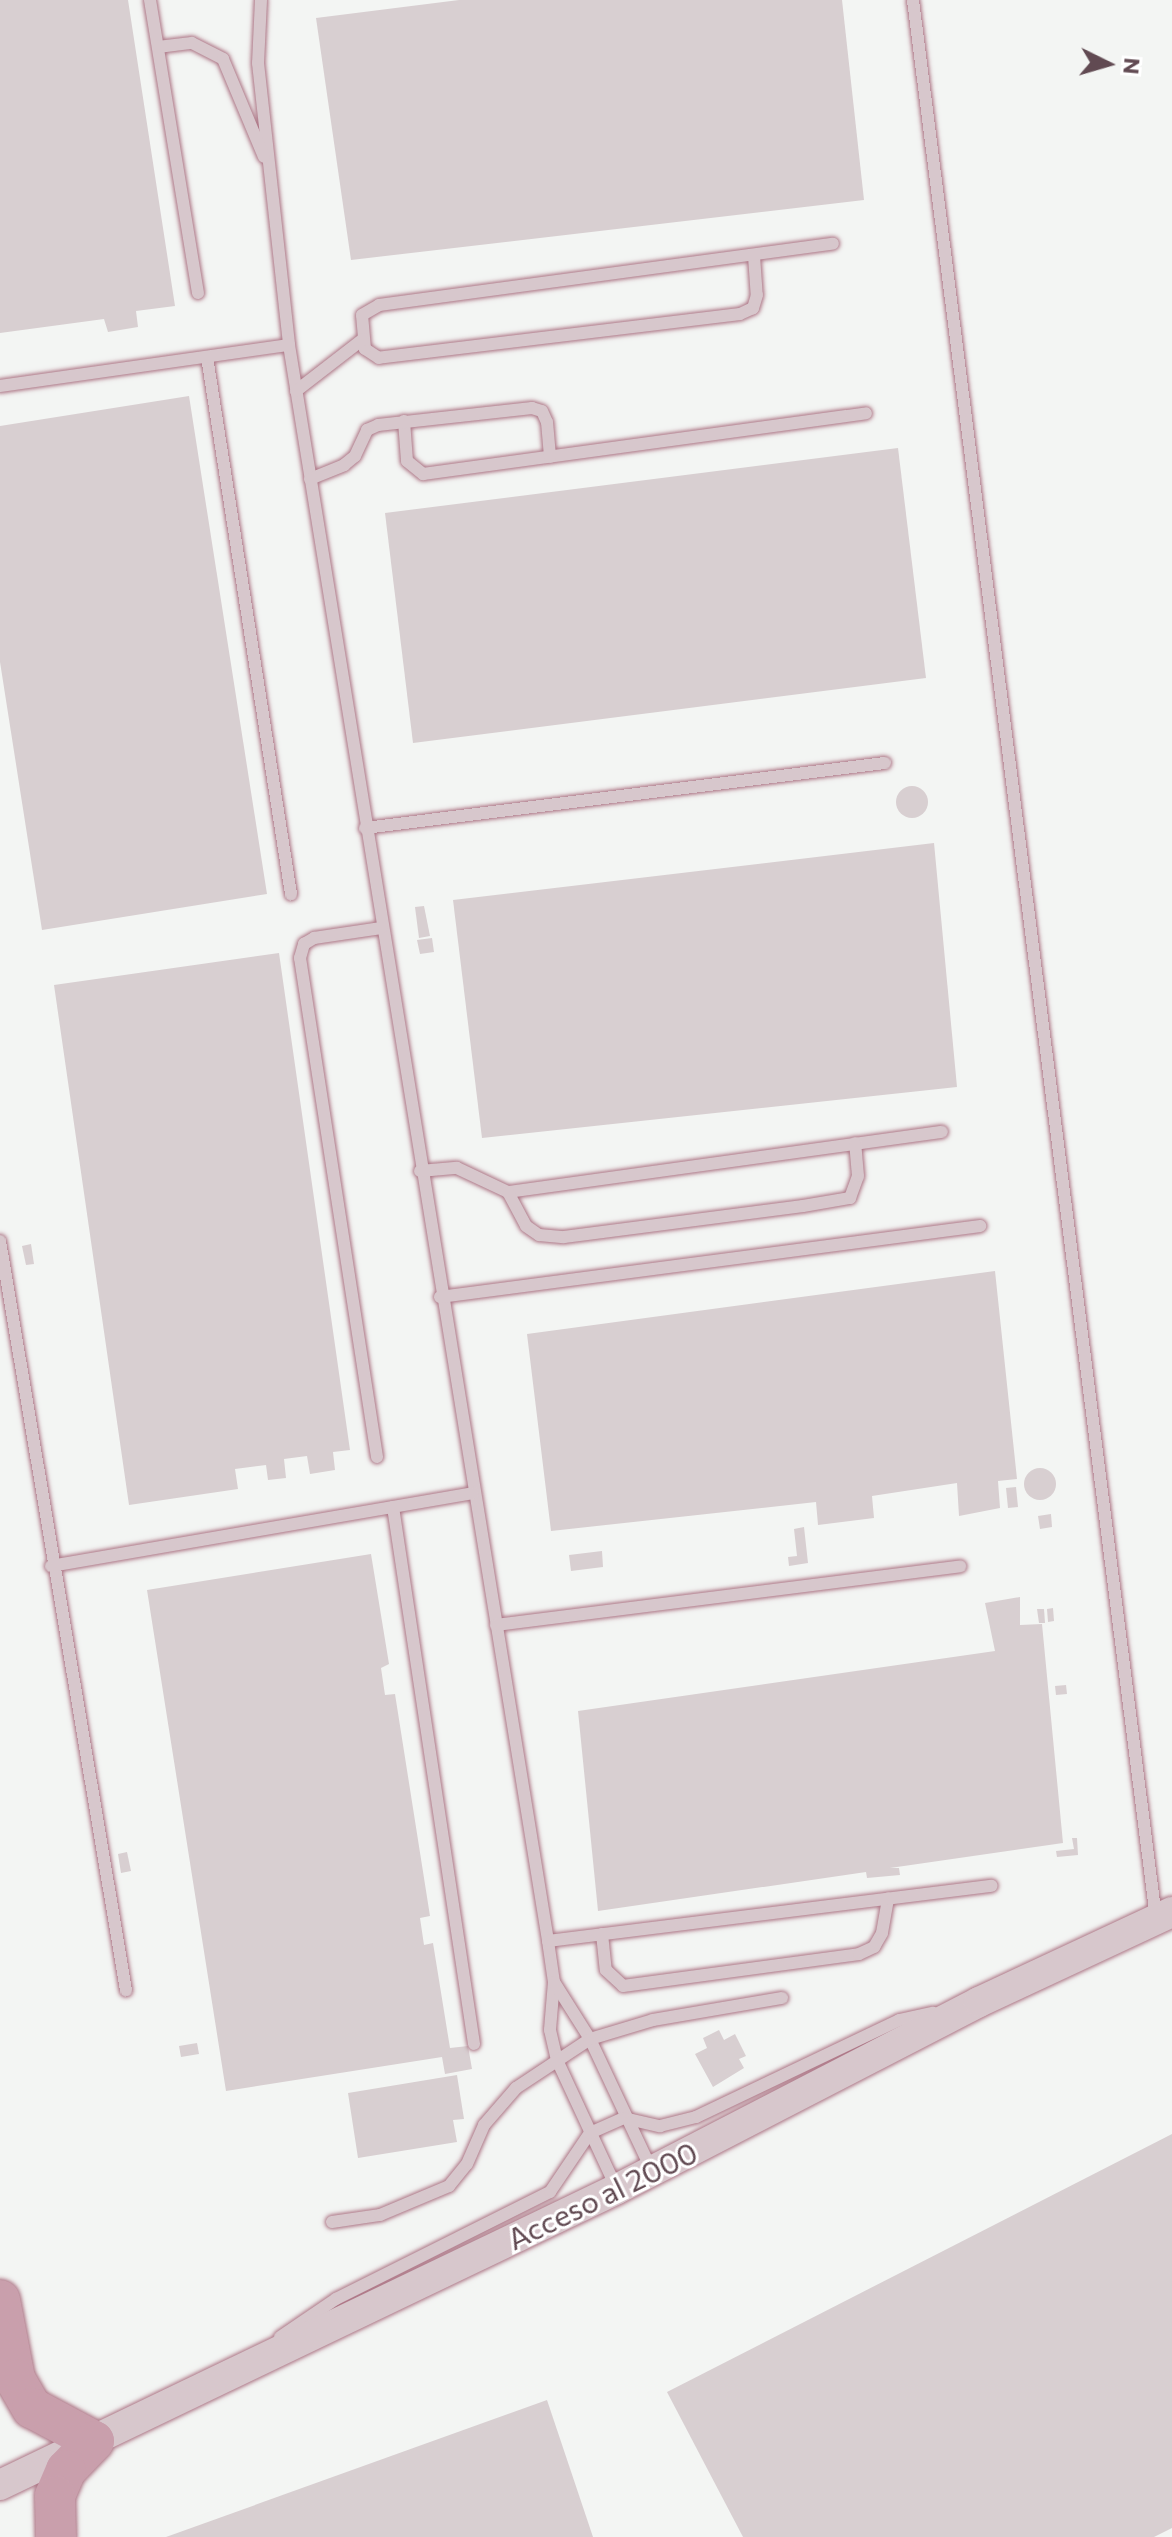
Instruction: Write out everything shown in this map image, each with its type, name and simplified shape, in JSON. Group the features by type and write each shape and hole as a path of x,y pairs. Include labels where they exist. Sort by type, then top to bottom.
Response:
{"highway":[{"path":"0,2300 15,2379 32,2408 94,2441 66,2470 55,2496 56,2537"}],"street":[{"name":"Acceso al 2000","path":"0,2485 653,2172 979,2002 1164,1915"}],"lane":[{"path":"150,0 198,293"},
{"path":"261,0 258,63 289,345 440,1297 548,1941 554,1982 550,2030 557,2060 617,2189"},
{"path":"913,0 1164,1915"},
{"path":"158,47 192,43 223,59 270,171"},
{"path":"754,256 757,295 753,308 740,314 379,358 369,356 363,339 362,315 379,305 833,244"},
{"path":"296,391 363,339"},
{"path":"0,386 289,345"},
{"path":"207,357 291,894"},
{"path":"310,479 344,465 355,456 367,430 404,421 532,408 542,411 547,422 550,457"},
{"path":"404,421 407,461 423,474 866,413"},
{"path":"365,828 885,763"},
{"path":"377,1457 300,958 304,944 314,938 381,928"},
{"path":"420,1171 457,1168 508,1192 942,1132"},
{"path":"508,1192 526,1226 539,1235 564,1237 803,1206 850,1198 858,1176 855,1143"},
{"path":"440,1297 980,1226"},
{"path":"0,1241 51,1566 126,1990"},
{"path":"51,1566 473,1493"},
{"path":"393,1507 474,2044"},
{"path":"496,1625 960,1566"},
{"path":"548,1941 992,1886"},
{"path":"602,1934 606,1970 623,1986 859,1954 874,1947 882,1933 888,1899"},
{"path":"554,1982 590,2039 624,2118 653,2172"},
{"path":"332,2222 380,2215 449,2186 467,2164 484,2125 516,2088 590,2039 653,2020 782,1998"},
{"name":"Acceso al 2000","path":"624,2118 660,2126 696,2117 899,2020 979,2002"},
{"path":"590,2133 624,2118"},
{"name":"Acceso al 2000","path":"220,2377 336,2299 550,2192 590,2133"}],"building":[{"path":"0,0 128,0 175,306 136,311 138,327 108,332 104,319 0,333"},
{"path":"459,0 842,0 864,200 351,260 316,18"},
{"path":"189,396 267,894 42,930 0,662 0,426"},
{"path":"898,448 926,678 413,743 385,513"},
{"path":"912,786 923,791 928,802 923,813 912,818 901,813 896,802 901,791"},
{"path":"934,843 957,1087 482,1138 453,900"},
{"path":"424,906 430,936 419,938 415,907"},
{"path":"432,938 434,952 420,954 417,940"},
{"path":"279,953 350,1450 333,1452 335,1470 310,1474 307,1456 284,1459 286,1478 268,1480 266,1465 235,1469 238,1489 129,1505 54,985"},
{"path":"31,1244 34,1264 26,1265 22,1246"},
{"path":"995,1271 1017,1479 998,1481 1000,1508 959,1516 957,1483 872,1496 874,1518 818,1525 816,1502 551,1531 527,1334"},
{"path":"1040,1468 1051,1473 1056,1484 1051,1495 1040,1500 1029,1495 1024,1484 1029,1473"},
{"path":"1016,1487 1018,1507 1008,1508 1006,1488"},
{"path":"1051,1514 1052,1527 1040,1529 1038,1516"},
{"path":"804,1527 808,1563 789,1566 788,1557 797,1556 794,1529"},
{"path":"602,1551 603,1567 571,1571 569,1555"},
{"path":"371,1554 389,1664 381,1668 385,1695 395,1694 430,1916 420,1918 424,1945 433,1943 450,2048 468,2046 472,2069 445,2074 442,2057 226,2091 147,1590"},
{"path":"1020,1597 1020,1625 1042,1624 1063,1843 890,1868 899,1868 900,1875 867,1878 866,1872 598,1911 578,1711 995,1651 985,1603"},
{"path":"1053,1608 1054,1621 1048,1622 1047,1609"},
{"path":"1037,1609 1044,1609 1045,1623 1039,1623"},
{"path":"1066,1685 1067,1694 1056,1695 1055,1686"},
{"path":"1072,1838 1077,1838 1078,1855 1057,1857 1056,1851 1074,1849"},
{"path":"127,1852 131,1871 121,1873 118,1854"},
{"path":"719,2030 724,2040 735,2034 746,2056 739,2059 744,2068 713,2087 695,2054 707,2048 703,2038"},
{"path":"197,2043 199,2054 181,2057 179,2046"},
{"path":"457,2075 464,2119 453,2120 457,2142 358,2158 348,2093"},
{"path":"1172,2134 1172,2528 1154,2537 743,2537 667,2392"},
{"path":"547,2400 593,2537 166,2537"}]}
